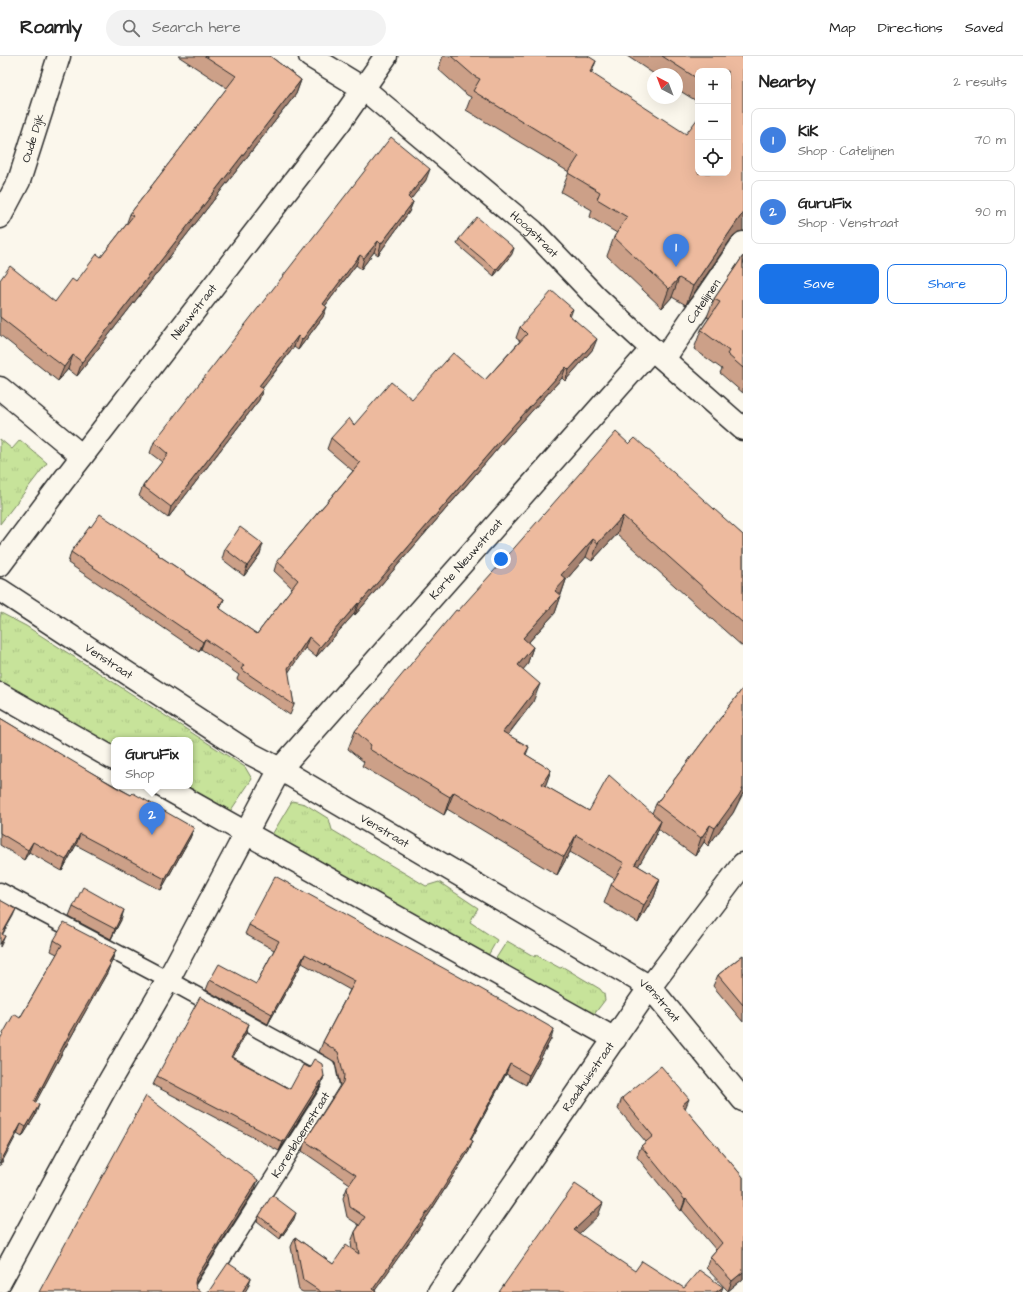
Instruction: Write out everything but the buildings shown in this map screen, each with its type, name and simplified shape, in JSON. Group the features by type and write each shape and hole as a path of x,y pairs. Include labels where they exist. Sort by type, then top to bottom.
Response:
{"street":[{"name":"Oude Dijk","path":"0,217 19,181 59,56"},
{"name":"Hoogstraat","path":"310,56 364,88 533,231 596,297 743,429"},
{"name":"Nieuwstraat","path":"0,565 82,456 340,122 386,56"},
{"name":"Catelijnen","path":"658,354 743,243"},
{"name":"Korte Nieuwstraat","path":"280,769 658,354"},
{"path":"0,388 82,456"},
{"name":"Venstraat","path":"0,590 251,754 280,769 650,987 743,1100"},
{"path":"0,694 111,757"},
{"path":"0,1282 106,1087 168,980 280,769"},
{"path":"167,789 615,1039"},
{"name":"Raadhuisstraat","path":"439,1292 650,987 743,864"}],"lane":[{"name":"Korenbloemstraat","path":"0,891 168,980 327,1067 331,1087 201,1292"}],"green space":[{"path":"0,439 12,449 20,440 47,463 0,524"},
{"path":"1,613 26,626 245,767 252,779 229,813 186,789 193,789 193,737 111,737 111,747 0,684"},
{"path":"292,801 305,804 329,819 332,830 426,886 439,882 478,908 470,922 497,940 486,959 270,838"},
{"path":"507,941 535,957 536,955 560,968 563,967 600,989 604,994 605,1000 592,1017 493,963"}],"place":[{"name":"KiK","path":"676,267"},
{"name":"GuruFix","path":"152,835"}]}
